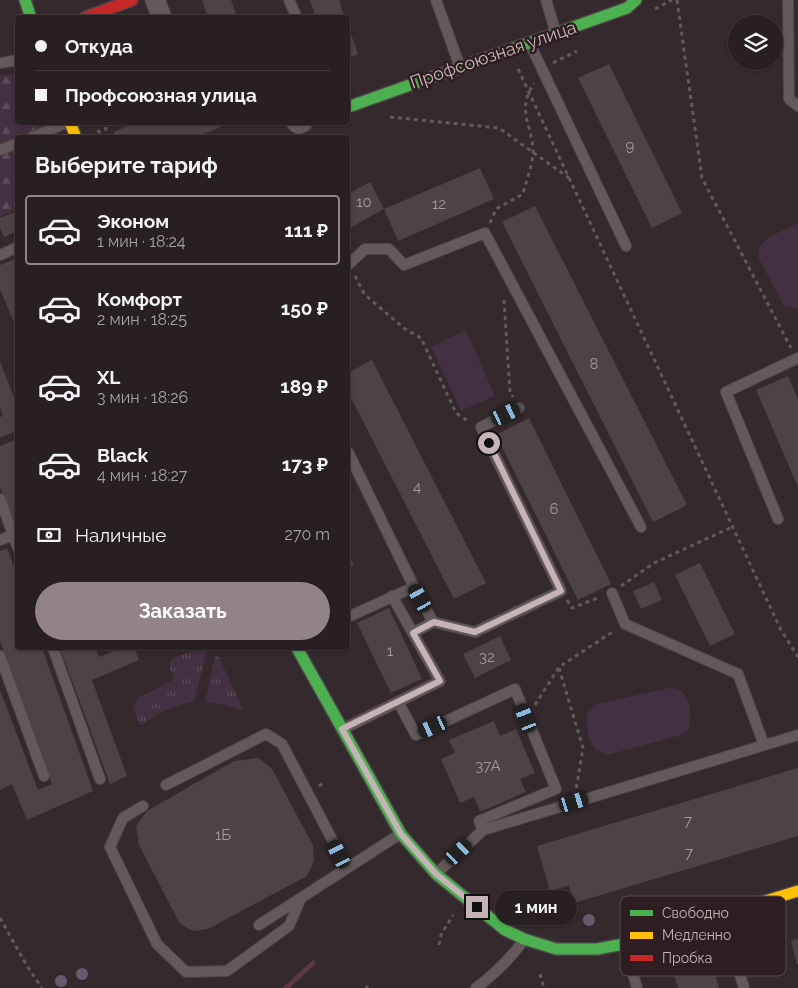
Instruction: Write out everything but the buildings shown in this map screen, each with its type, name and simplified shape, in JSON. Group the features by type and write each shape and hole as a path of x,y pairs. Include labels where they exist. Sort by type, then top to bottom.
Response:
{"street":[{"path":"25,0 30,15"},
{"path":"92,15 132,0"},
{"path":"155,0 161,15"},
{"name":"Профсоюзная улица","path":"350,106 627,8 636,0"},
{"path":"298,650 401,834 436,874 505,930 524,939 556,949 597,948 620,945"},
{"path":"781,896 798,891"}],"lane":[{"path":"289,0 296,15"},
{"path":"436,0 460,67"},
{"path":"546,0 556,34"},
{"path":"788,0 789,99 798,106"},
{"path":"529,43 626,246"},
{"path":"0,63 15,60"},
{"path":"38,135 62,125"},
{"path":"0,150 15,144"},
{"path":"350,262 365,249 389,249 404,265 485,233 640,527"},
{"path":"0,255 15,248"},
{"path":"778,520 726,392 797,358"},
{"path":"413,633 434,622 475,632 561,591 481,427 519,408"},
{"path":"350,456 414,586 434,622"},
{"path":"0,499 15,534 0,540"},
{"path":"350,616 414,586"},
{"path":"612,593 625,624 738,674 764,745"},
{"path":"342,729 440,681 392,596"},
{"path":"54,650 100,779"},
{"path":"0,656 44,776"},
{"path":"398,702 416,735 515,689 556,788 480,821 483,830"},
{"path":"166,785 266,734 282,744 347,868"},
{"path":"436,874 483,830 798,735"},
{"path":"143,806 123,818 110,848 157,944 186,972 226,971 289,926 300,898"},
{"path":"259,925 401,834"},
{"path":"476,988 491,978 511,958 524,939"},
{"path":"740,976 744,988"}],"path":[{"path":"677,0 702,178 797,358"},
{"path":"510,50 732,527 781,630 798,657"},
{"path":"485,233 496,209 523,194 533,153 524,105 529,91 542,70"},
{"path":"385,116 499,128 570,179"},
{"path":"99,132 106,129 104,125"},
{"path":"350,268 365,295 405,329 421,338 456,413 466,422 481,427"},
{"path":"504,294 510,392 519,408"},
{"path":"561,591 572,608 612,593 654,563 732,527"},
{"path":"526,718 559,667 625,624"},
{"path":"559,667 583,748 574,802"},
{"path":"439,945 441,935 453,915"},
{"path":"0,918 27,966 42,988"},
{"path":"540,974 544,988"}],"green space":[{"path":"15,75 15,125 40,125 42,135 15,135 15,210 0,217 0,76"},
{"path":"798,223 798,309 784,306 759,259 759,247 769,237"},
{"path":"466,330 495,396 461,411 431,347"},
{"path":"193,650 207,650 194,702 167,710 140,725 133,708 138,698 173,680 169,663 172,659"},
{"path":"215,656 219,657 243,709 240,710 227,705 205,702"},
{"path":"668,688 680,690 687,698 690,709 688,731 678,736 607,755 595,749 590,740 586,720 588,712 597,704"}],"waterway":[{"path":"286,988 313,963"}],"traffic: fast":[{"path":"25,0 30,15"},
{"path":"350,106 627,8 636,0"},
{"path":"298,650 401,834 436,874 505,930 524,939 556,949 597,949 620,945"}],"traffic: slow":[{"path":"71,125 75,135"},
{"path":"782,896 798,891"}],"traffic: jam":[{"path":"92,15 132,0"}],"route":[{"path":"477,907 436,874 401,834 342,729 440,681 413,633 434,622 475,632 561,591 489,443"}]}
